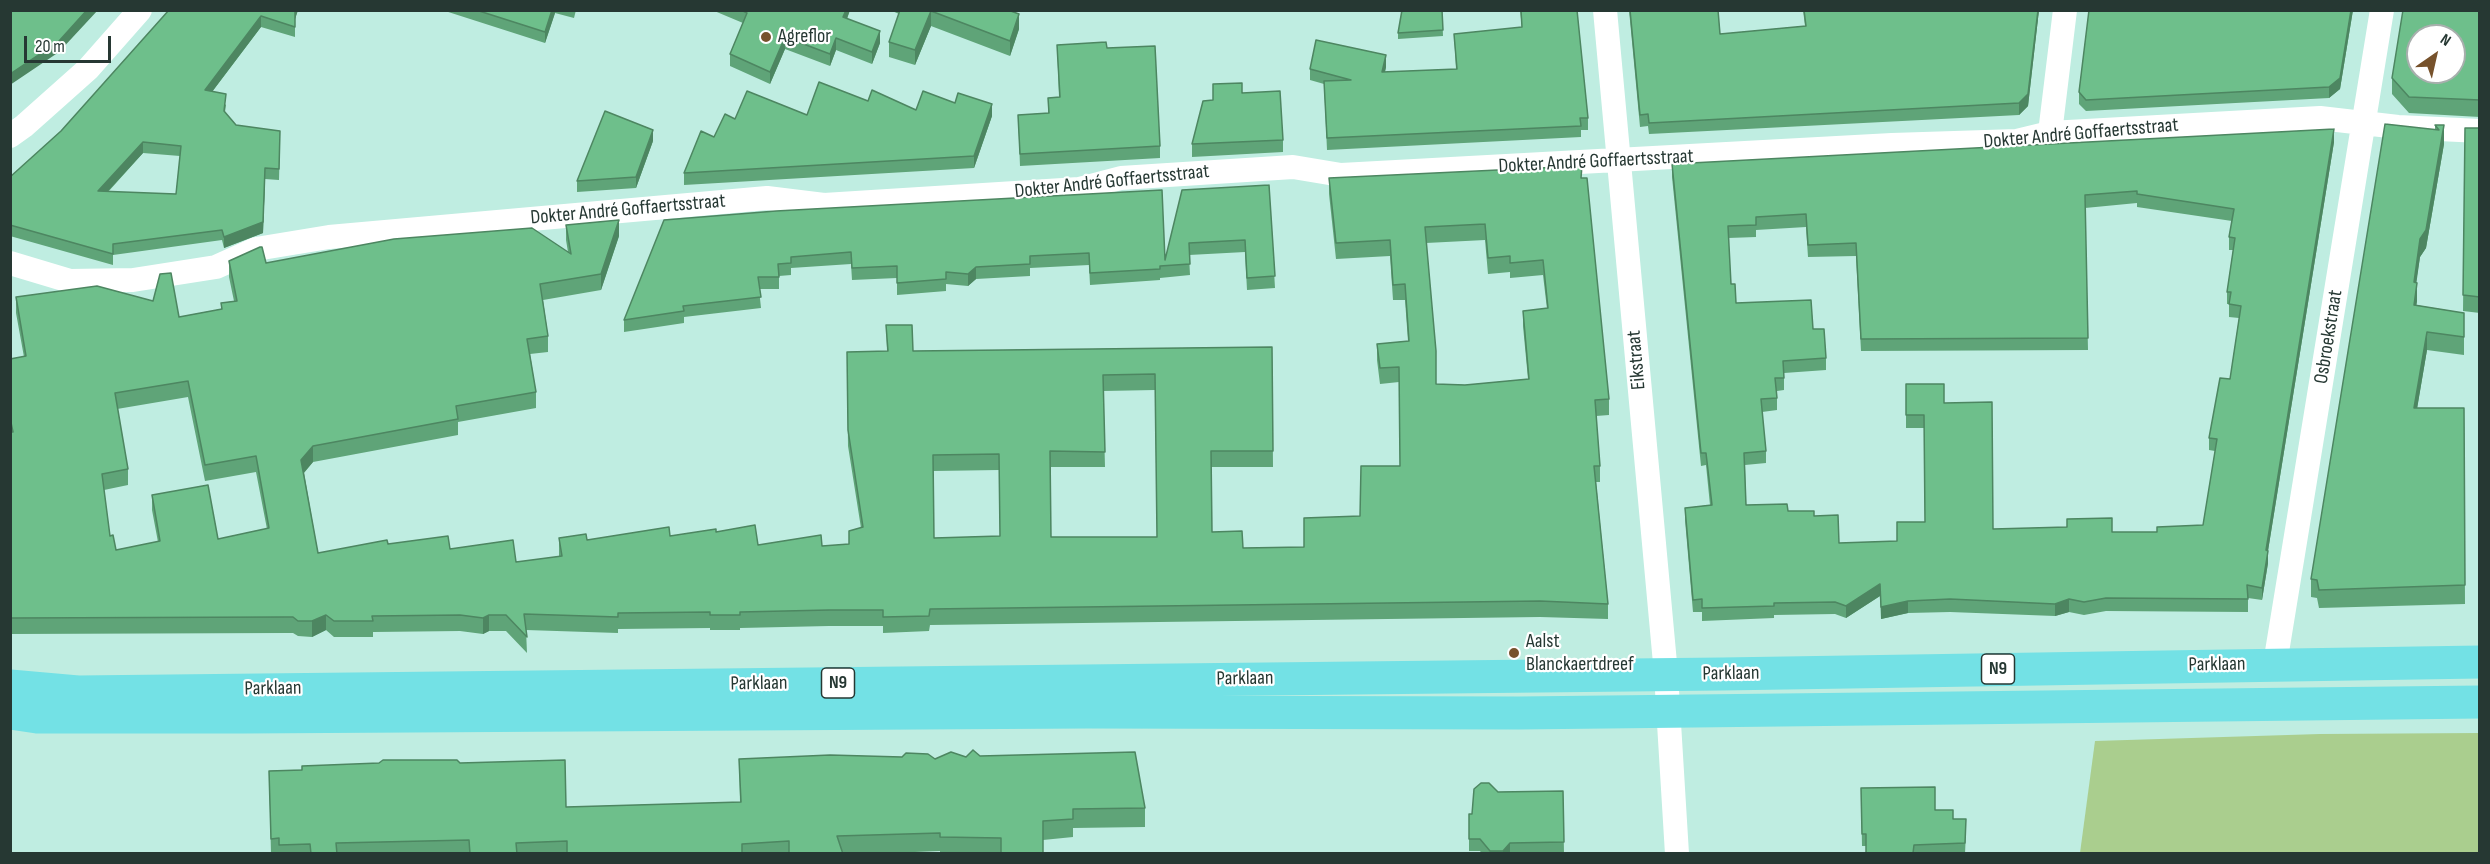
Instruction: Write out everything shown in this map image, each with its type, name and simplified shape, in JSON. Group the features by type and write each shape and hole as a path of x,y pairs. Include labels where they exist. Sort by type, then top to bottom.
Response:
{"main road":[{"name":"Parklaan","path":"10,686 89,692 2480,662"},
{"name":"Parklaan","path":"10,713 38,717 243,717 1098,712 1519,713 2480,702"}],"street":[{"path":"10,136 88,69 140,10"},
{"name":"Eikstraat","path":"1605,10 1666,674 1666,710 1677,854"},
{"path":"2050,133 2065,10"},
{"name":"Osbroekstraat","path":"2275,664 2382,10"},
{"name":"Dokter André Goffaertsstraat","path":"10,263 70,281 133,280 216,267 256,249 329,237 767,198 824,205 1079,189 1121,178 1293,167 1341,175 1892,145 2017,141 2050,133 2320,118 2365,121 2398,127 2480,131"}],"green space":[{"path":"2479,733 2479,853 2080,853 2095,741 2320,734"}],"building":[{"path":"10,10 87,10 59,41 10,74"},
{"path":"169,10 295,10 295,27 261,16 205,90 226,94 224,111 236,125 280,131 279,169 265,168 263,222 224,237 222,230 113,244 113,254 10,225 10,177 61,131","holes":["143,142 181,146 176,194 98,191"]},
{"path":"476,10 552,10 545,32"},
{"path":"741,10 846,10 843,17 880,31 872,52 836,38 830,54 785,37 770,72 730,54 747,13"},
{"path":"900,10 1008,10 1019,14 1010,41 931,11 915,50 889,42"},
{"path":"1402,10 1442,10 1443,30 1398,33"},
{"path":"1521,10 1577,10 1588,118 1580,118 1581,126 1327,138 1324,81 1351,80 1310,69 1316,40 1386,55 1382,72 1457,69 1454,34 1522,27"},
{"path":"1630,10 1718,10 1720,34 1806,26 1804,10 2038,10 2028,94 2019,103 1649,123 1648,114 1640,115"},
{"path":"2089,10 2351,10 2340,78 2329,87 2086,100 2079,92"},
{"path":"2403,10 2480,10 2480,100 2409,97 2392,78"},
{"path":"1106,42 1107,48 1155,46 1160,146 1020,154 1018,115 1049,113 1048,98 1060,97 1057,45"},
{"path":"819,82 868,101 872,90 916,110 923,91 955,103 958,93 992,104 974,156 684,173 701,131 714,137 725,114 735,119 747,91 807,115"},
{"path":"1242,83 1242,93 1280,91 1283,140 1192,144 1203,101 1213,100 1213,84"},
{"path":"605,111 653,130 636,177 577,181"},
{"path":"2385,124 2439,130 2435,125 2444,125 2426,230 2420,239 2414,282 2417,283 2414,305 2464,313 2464,337 2427,332 2414,408 2464,408 2465,585 2319,590 2317,580 2311,579"},
{"path":"2465,128 2480,128 2480,297 2463,295"},
{"path":"2334,129 2266,550 2268,551 2262,588 2247,585 2248,599 2106,598 2084,602 2069,599 2055,604 1950,599 1908,601 1881,607 1880,584 1846,606 1835,602 1702,608 1702,599 1693,600 1685,508 1712,505 1706,453 1701,453 1672,164","holes":["2137,191 2137,194 2234,209 2229,237 2235,238 2227,292 2231,292 2229,304 2241,306 2230,379 2220,378 2209,438 2217,439 2203,525 2157,527 2157,532 2112,532 2112,518 2067,519 2067,527 1993,529 1992,402 1944,403 1944,384 1906,384 1906,415 1924,415 1925,522 1897,522 1897,541 1839,543 1838,515 1814,516 1814,511 1788,511 1787,504 1746,505 1744,453 1766,451 1761,399 1777,398 1775,378 1784,378 1783,361 1826,358 1824,329 1813,329 1811,300 1736,303 1735,284 1731,284 1728,226 1756,225 1756,217 1806,214 1808,245 1856,243 1861,339 2088,338 2085,195"]},
{"path":"1582,166 1581,178 1587,178 1609,399 1595,400 1600,466 1594,466 1608,604 1540,601 930,609 929,616 883,617 883,610 740,612 740,615 710,615 710,612 618,613 618,617 524,614 527,637 506,615 489,615 483,618 460,615 372,616 373,621 334,621 326,615 312,621 298,621 293,617 10,618 10,432 13,432 10,418 10,359 26,356 16,297 97,286 153,301 160,274 171,273 179,317 222,309 221,303 237,301 229,261 260,247 262,247 266,263 394,239 532,228 571,254 566,225 619,220 601,274 540,284 548,336 527,339 536,392 456,406 458,419 313,446 301,460 318,553 387,540 388,544 448,536 450,549 513,540 516,562 562,556 559,538 586,534 587,540 669,527 670,536 716,529 716,532 755,525 758,545 821,535 822,546 849,544 849,531 863,527 848,430 847,352 888,351 886,325 912,325 913,351 1272,347 1273,451 1211,451 1212,532 1242,531 1243,548 1304,547 1304,518 1360,516 1361,466 1400,466 1399,367 1380,368 1377,344 1409,341 1405,284 1393,285 1390,240 1336,243 1329,178","holes":["1485,224 1488,258 1510,256 1510,263 1543,260 1548,308 1523,311 1529,379 1465,385 1436,384 1436,351 1425,227","1155,374 1157,537 1051,537 1050,451 1105,452 1103,375","188,381 205,465 256,456 269,528 218,539 208,485 152,495 160,541 116,550 113,535 110,536 102,474 128,469 115,393","999,454 1000,536 934,538 933,455"]},
{"path":"1269,185 1275,276 1247,278 1245,240 1189,243 1190,264 1160,266 1160,269 1090,273 1089,253 1030,256 1030,264 976,267 968,274 946,272 946,279 897,283 897,266 852,268 851,252 791,257 791,263 778,264 779,277 758,277 761,297 683,306 684,311 624,320 664,220 776,211 1162,190 1165,260 1182,190"},
{"path":"973,750 980,756 1135,752 1145,808 1073,809 1073,819 1043,821 1043,854 1001,854 1001,838 940,837 940,833 837,836 843,854 789,854 789,841 742,844 742,854 567,854 567,841 516,843 517,854 470,854 469,840 336,843 337,854 311,854 310,844 279,845 279,838 271,839 269,771 302,770 302,766 379,763 383,760 457,760 460,763 565,760 566,807 741,802 739,759 830,755 902,757 906,753 928,754 935,759 951,752 966,757"},
{"path":"1481,783 1489,783 1498,792 1563,791 1564,842 1510,843 1503,851 1490,851 1480,839 1469,839 1469,814 1472,814 1474,789"},
{"path":"1935,787 1935,810 1953,810 1953,819 1966,819 1965,843 1914,845 1913,853 1866,854 1866,834 1862,834 1861,788"}],"place":[{"name":"Agreflor","path":"766,37"},
{"name":"Aalst Blanckaertdreef","path":"1514,653"}]}
